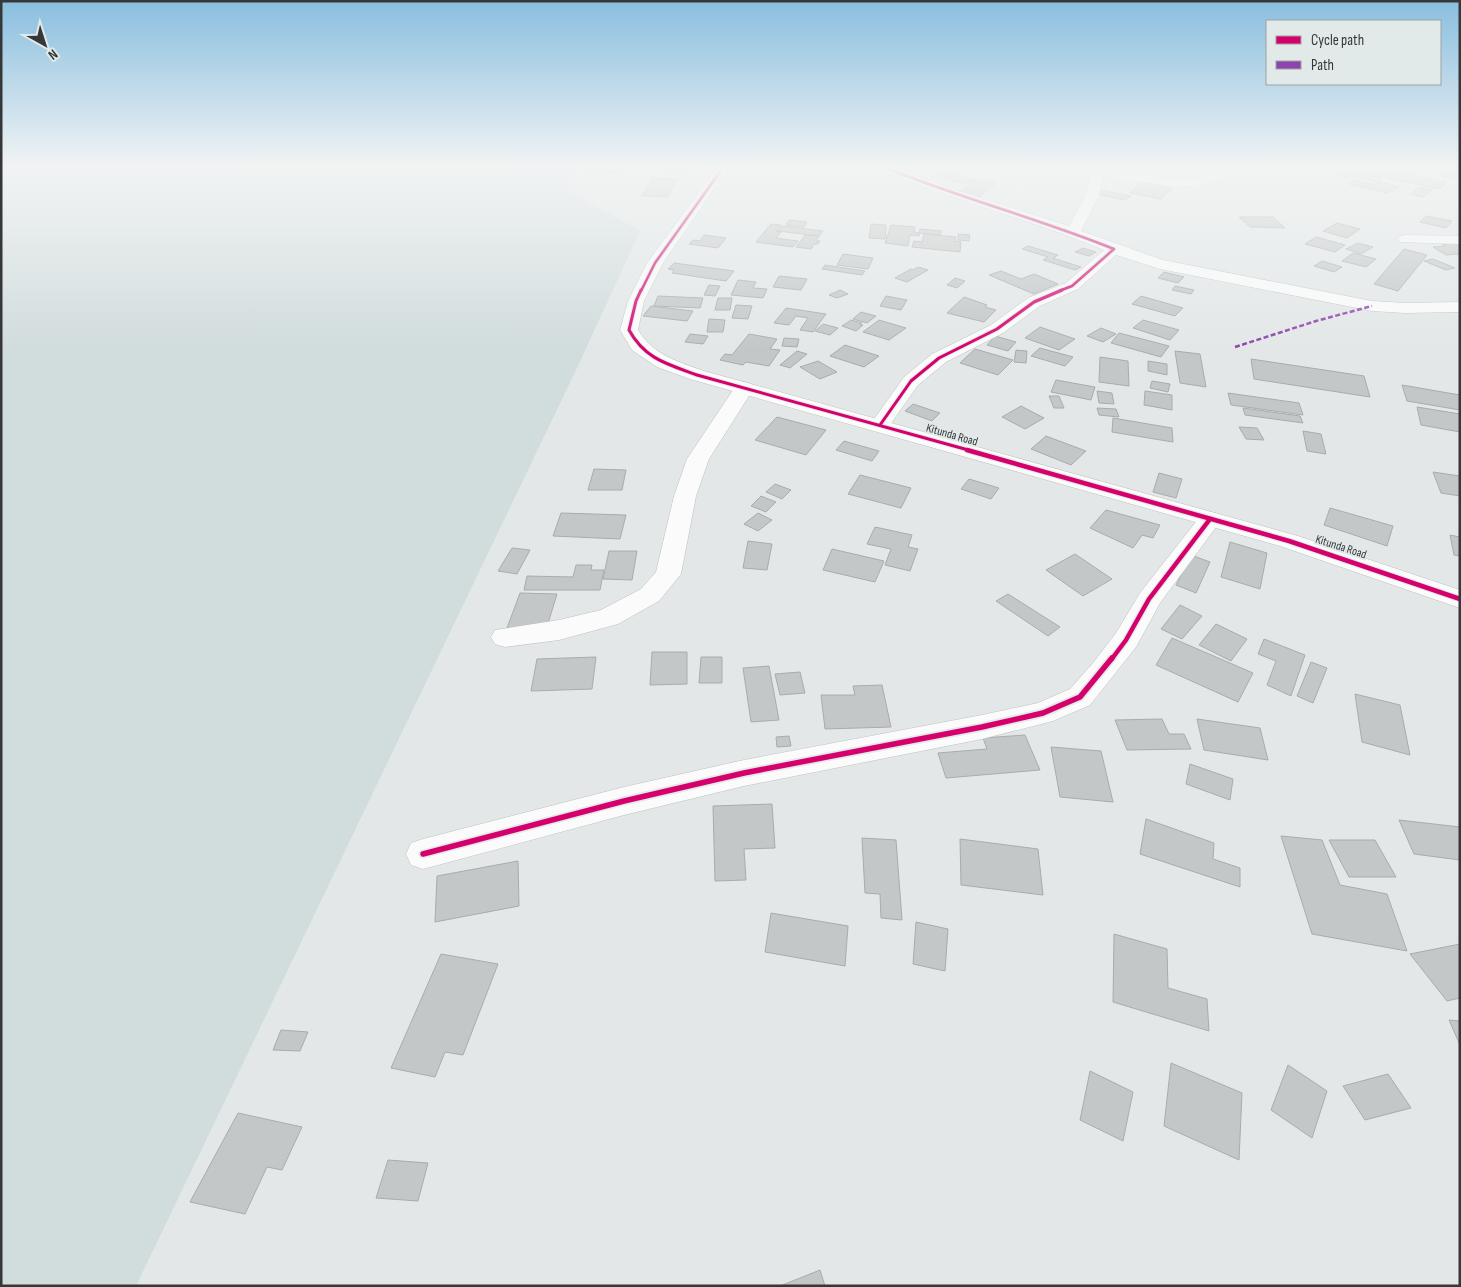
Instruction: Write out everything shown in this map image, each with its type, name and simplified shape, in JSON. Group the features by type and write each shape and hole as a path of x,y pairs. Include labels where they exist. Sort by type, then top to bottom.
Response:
{"street":[{"name":"Kitunda Road","path":"679,229 655,263 636,301 629,330 638,346 664,363 744,388 1290,541 1460,598"},
{"path":"1064,229 1114,249 1160,264 1372,306 1405,308 1460,307"},
{"path":"1405,239 1460,240"},
{"path":"880,425 911,382 939,358 997,329 1034,302 1064,291 1114,249"},
{"path":"505,637 558,630 609,617 650,595 668,574 676,533 698,459 744,388"},
{"path":"423,854 624,801 744,773 982,727 1043,713 1080,697 1126,640 1149,599 1210,519"}],"shaded area":[{"path":"1,229 637,229 640,231 577,368 136,1286 1,1286"}],"building":[{"path":"767,229 778,229 776,231 781,232 776,238 798,241 793,247 756,242"},
{"path":"780,229 807,229 823,231 819,236 778,231"},
{"path":"870,229 886,229 885,239 869,238"},
{"path":"890,229 915,229 914,232 920,233 919,236 910,235 908,246 885,243"},
{"path":"920,229 942,231 940,235 919,233"},
{"path":"1326,229 1360,229 1347,238 1323,231"},
{"path":"924,234 956,237 955,241 961,242 960,252 912,247 914,241 922,242"},
{"path":"958,234 970,235 969,241 958,240"},
{"path":"704,235 726,238 718,248 689,244 693,240 700,241"},
{"path":"805,235 819,236 816,241 820,241 818,244 814,244 811,249 796,247"},
{"path":"1316,237 1345,245 1335,252 1305,244"},
{"path":"1358,243 1373,247 1361,254 1346,249"},
{"path":"1454,243 1460,246 1460,254 1446,255 1433,247 1446,246 1442,244"},
{"path":"1028,246 1058,255 1053,258 1081,267 1075,270 1043,260 1048,257 1022,249"},
{"path":"1083,248 1096,252 1089,256 1075,252"},
{"path":"1404,249 1427,255 1398,291 1374,284"},
{"path":"1353,253 1376,259 1366,267 1342,261"},
{"path":"843,254 873,258 868,269 837,265"},
{"path":"1433,259 1455,268 1446,270 1424,261"},
{"path":"1322,261 1342,267 1334,272 1314,266"},
{"path":"674,263 734,271 726,281 672,273 674,270 668,269"},
{"path":"825,265 865,271 862,275 822,269"},
{"path":"918,267 928,270 907,282 895,278 911,269 913,270"},
{"path":"1001,271 1021,279 1034,274 1058,284 1034,294 989,275"},
{"path":"1164,272 1184,277 1178,283 1158,278"},
{"path":"779,276 807,279 801,290 773,287"},
{"path":"955,278 965,281 957,288 947,285"},
{"path":"738,280 756,282 753,288 767,289 763,298 731,295"},
{"path":"709,285 720,286 715,296 704,295"},
{"path":"1175,286 1194,290 1191,294 1172,290"},
{"path":"840,290 848,294 837,298 829,295"},
{"path":"658,296 703,298 700,308 654,306"},
{"path":"886,296 907,300 901,310 880,306"},
{"path":"1141,296 1183,308 1175,316 1132,304"},
{"path":"964,297 996,310 984,322 947,313"},
{"path":"718,298 732,298 730,310 715,310"},
{"path":"736,305 752,306 748,319 732,318"},
{"path":"651,306 693,311 687,321 643,316"},
{"path":"786,308 826,314 813,332 800,330 808,318 796,316 789,325 774,323"},
{"path":"861,312 876,316 867,323 853,319"},
{"path":"709,319 725,320 723,332 707,332"},
{"path":"851,320 863,325 856,331 842,326"},
{"path":"879,320 906,328 889,340 863,332"},
{"path":"1143,320 1179,330 1170,340 1133,328"},
{"path":"823,324 838,328 830,335 815,331"},
{"path":"1040,327 1075,339 1059,350 1025,338"},
{"path":"1101,328 1116,334 1103,342 1087,336"},
{"path":"1119,333 1169,346 1161,357 1111,343"},
{"path":"690,334 708,336 703,344 685,342"},
{"path":"749,334 777,339 770,349 780,350 769,366 746,362 743,365 720,360 725,354 732,355"},
{"path":"995,336 1016,342 1008,351 987,345"},
{"path":"784,338 799,339 797,347 782,346"},
{"path":"845,345 879,356 864,367 830,356"},
{"path":"1040,348 1073,357 1065,366 1031,356"},
{"path":"975,349 1013,360 998,375 960,363"},
{"path":"1016,350 1027,351 1026,363 1014,362"},
{"path":"797,351 807,354 790,368 780,365"},
{"path":"1175,351 1200,354 1206,387 1180,383"},
{"path":"1100,357 1128,361 1129,386 1099,382"},
{"path":"1251,359 1364,376 1370,397 1254,379"},
{"path":"818,361 837,372 820,379 800,367"},
{"path":"1148,361 1167,364 1167,375 1148,371"},
{"path":"1056,380 1095,387 1091,400 1051,392"},
{"path":"1152,381 1170,384 1168,392 1150,388"},
{"path":"1402,385 1460,395 1460,410 1407,401"},
{"path":"1097,391 1112,393 1114,404 1099,403"},
{"path":"1145,391 1172,395 1172,410 1144,405"},
{"path":"1228,393 1299,403 1303,415 1231,405"},
{"path":"1049,396 1059,396 1064,408 1054,408"},
{"path":"913,404 940,413 932,421 905,411"},
{"path":"1021,406 1044,418 1025,429 1002,417"},
{"path":"1417,407 1460,414 1460,432 1421,425"},
{"path":"1097,408 1116,409 1119,417 1099,415"},
{"path":"1243,408 1300,416 1303,423 1245,415"},
{"path":"777,417 826,430 806,455 755,440"},
{"path":"1113,418 1172,428 1173,442 1112,432"},
{"path":"1239,427 1257,428 1264,440 1246,439"},
{"path":"1303,431 1321,434 1326,454 1307,451"},
{"path":"1046,436 1086,451 1071,465 1031,449"},
{"path":"844,441 879,451 872,461 836,450"},
{"path":"594,469 626,470 622,490 588,490"},
{"path":"1433,472 1460,476 1460,496 1441,493"},
{"path":"1159,473 1182,479 1176,498 1153,492"},
{"path":"860,475 911,488 901,508 848,494"},
{"path":"969,479 999,488 991,499 961,489"},
{"path":"775,484 791,490 782,499 766,492"},
{"path":"761,496 776,502 766,512 751,506"},
{"path":"1330,508 1393,526 1387,546 1324,525"},
{"path":"1106,510 1160,525 1153,538 1142,535 1133,548 1090,528"},
{"path":"561,513 626,515 620,539 553,536"},
{"path":"758,513 772,520 758,531 744,524"},
{"path":"875,527 912,535 908,547 918,549 910,571 885,565 891,549 867,544"},
{"path":"1450,535 1460,537 1460,556 1454,555"},
{"path":"748,541 772,544 767,570 743,568"},
{"path":"1230,542 1267,553 1260,589 1221,577"},
{"path":"512,548 530,550 517,574 498,571"},
{"path":"832,549 884,561 875,582 823,570"},
{"path":"609,551 637,551 632,580 603,579"},
{"path":"1075,554 1112,579 1083,596 1046,570"},
{"path":"1191,555 1210,562 1196,593 1176,585"},
{"path":"576,565 592,565 591,570 604,570 600,590 524,590 527,576 573,577"},
{"path":"520,593 557,594 546,630 507,628"},
{"path":"1008,594 1060,627 1048,636 996,601"},
{"path":"1180,605 1202,616 1182,639 1161,629"},
{"path":"1216,624 1247,639 1231,661 1199,645"},
{"path":"1172,638 1253,673 1238,702 1156,665"},
{"path":"1264,639 1305,655 1291,696 1267,685 1276,661 1258,654"},
{"path":"652,652 687,652 687,684 650,685"},
{"path":"596,657 592,689 531,691 537,659"},
{"path":"701,657 722,657 722,683 699,683"},
{"path":"1311,662 1327,668 1313,703 1297,696"},
{"path":"769,666 779,720 751,722 743,668"},
{"path":"800,672 805,693 780,695 775,674"},
{"path":"882,685 891,727 825,729 821,695 855,695 853,686"},
{"path":"1355,694 1400,705 1410,755 1362,742"},
{"path":"1162,719 1169,734 1184,734 1191,749 1127,750 1115,720"},
{"path":"1197,719 1260,728 1268,760 1204,750"},
{"path":"1025,735 1040,770 946,778 938,753 987,749 983,738"},
{"path":"789,736 791,746 777,747 776,737"},
{"path":"1051,747 1101,751 1113,802 1060,797"},
{"path":"1190,764 1233,779 1230,800 1186,784"},
{"path":"772,804 775,848 744,849 746,880 715,881 713,806"},
{"path":"1146,819 1214,843 1213,859 1240,868 1240,887 1140,854"},
{"path":"1399,820 1460,827 1460,860 1414,854"},
{"path":"1281,836 1322,840 1340,885 1387,894 1407,951 1312,934"},
{"path":"862,838 896,840 902,920 881,918 880,894 865,893"},
{"path":"960,839 1038,849 1043,895 961,885"},
{"path":"1329,840 1375,840 1396,877 1349,877"},
{"path":"518,861 519,906 435,922 437,876"},
{"path":"771,913 848,926 845,966 765,952"},
{"path":"916,922 948,929 945,971 913,964"},
{"path":"1114,934 1167,949 1168,988 1207,999 1209,1031 1113,1002"},
{"path":"1460,944 1460,998 1447,1001 1410,954"},
{"path":"441,954 498,964 463,1055 445,1052 435,1077 391,1068"},
{"path":"1449,1020 1460,1021 1460,1045"},
{"path":"281,1030 308,1032 300,1051 273,1050"},
{"path":"1171,1063 1242,1093 1239,1160 1164,1126"},
{"path":"1288,1065 1327,1091 1312,1138 1271,1110"},
{"path":"1090,1071 1133,1092 1123,1141 1080,1120"},
{"path":"1388,1074 1411,1108 1365,1120 1343,1086"},
{"path":"238,1113 302,1127 282,1170 267,1167 245,1214 190,1202"},
{"path":"388,1160 428,1163 418,1201 376,1198"},
{"path":"820,1270 825,1286 780,1286"}],"marked path":[{"path":"1235,347 1316,321 1372,306"}],"cycle path":[{"path":"679,229 655,263 636,301 629,330 638,346 664,363 697,375 1289,541 1460,599"},
{"path":"880,425 911,381 939,358 997,329 1034,302 1072,286 1114,249 1061,229"},
{"path":"423,854 624,801 744,773 982,727 1043,713 1080,697 1126,640 1149,599 1210,519"}]}
